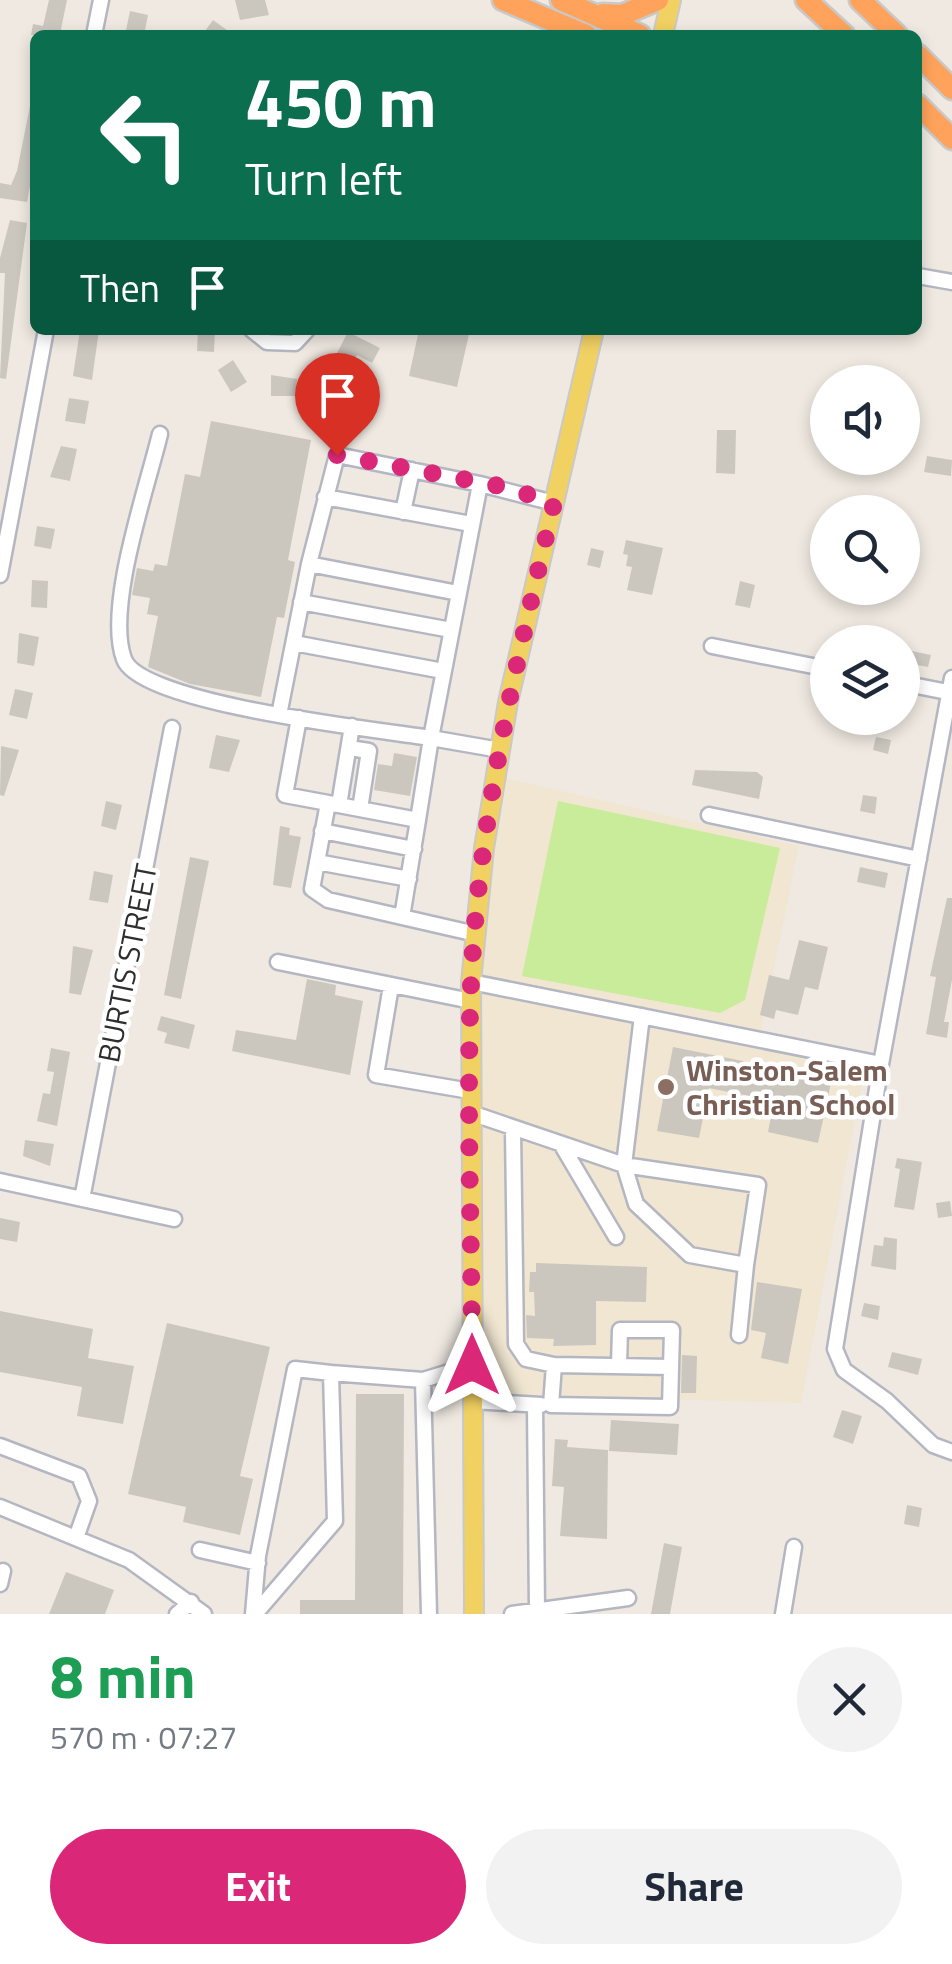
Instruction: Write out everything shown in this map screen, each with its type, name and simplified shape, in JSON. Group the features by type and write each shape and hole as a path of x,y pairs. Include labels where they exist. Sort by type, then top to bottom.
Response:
{"highway":[{"path":"503,0 574,30"},
{"path":"562,0 630,30"},
{"path":"596,14 622,15 658,0"},
{"path":"806,0 839,30"},
{"path":"860,0 892,30"},
{"path":"922,59 952,89"},
{"path":"922,109 952,139"}],"main road":[{"path":"664,30 671,0"},
{"path":"474,1614 470,1091 476,934 500,750 593,335"}],"street":[{"path":"95,30 101,0"},
{"path":"922,277 952,282"},
{"path":"0,575 45,335"},
{"path":"261,335 278,345 296,343 303,335"},
{"path":"160,434 119,604 125,663 138,678 164,689 279,715 500,750"},
{"path":"279,715 309,564 337,455 554,503"},
{"path":"402,512 412,470"},
{"path":"402,917 430,738 480,484"},
{"path":"325,497 471,524"},
{"path":"309,564 458,593"},
{"path":"301,602 451,630"},
{"path":"294,643 443,671"},
{"path":"712,646 810,665"},
{"path":"920,685 951,688 881,1064 835,1349 841,1366 853,1378 887,1401 934,1445 952,1452"},
{"path":"298,718 285,795 418,820"},
{"path":"352,726 349,748 322,831 312,889 328,900 476,934"},
{"name":"BURTIS STREET","path":"82,1199 172,728"},
{"path":"349,748 369,751 360,809"},
{"path":"709,815 920,859"},
{"path":"322,831 414,848"},
{"path":"317,862 409,879"},
{"path":"278,962 391,986 471,991 642,1016 881,1064"},
{"path":"391,986 376,1075 470,1091"},
{"path":"642,1016 624,1164 636,1204 690,1255 746,1265"},
{"path":"470,1113 513,1131 624,1164 758,1185 739,1335"},
{"path":"513,1131 516,1344 526,1359 554,1366 671,1367"},
{"path":"561,1144 616,1237"},
{"path":"0,1181 174,1219"},
{"path":"472,1401 670,1407 672,1330 620,1330 619,1365"},
{"path":"254,1614 258,1562 295,1370 423,1380 472,1365"},
{"path":"537,1612 543,1405 554,1366"},
{"path":"254,1614 335,1521 331,1373"},
{"path":"423,1380 429,1614"},
{"path":"0,1446 79,1476 88,1501 76,1538"},
{"path":"0,1506 129,1560 204,1614"},
{"path":"782,1614 794,1548"},
{"path":"200,1550 258,1562"},
{"path":"512,1614 628,1598"},
{"path":"177,1614 191,1602"}],"shaded area":[{"name":"Winston-Salem Christian School","path":"496,776 799,846 759,1039 866,1061 801,1403 472,1394 471,982"}],"green space":[{"path":"558,801 780,848 745,1000 720,1013 522,976"}],"building":[{"path":"49,0 67,0 62,30 32,30 33,24 43,26"},
{"path":"235,0 265,0 269,15 240,20"},
{"path":"130,11 148,15 145,30 126,30"},
{"path":"213,20 227,30 206,30"},
{"path":"30,106 27,202 0,198 0,183 11,185"},
{"path":"10,220 27,223 6,379 0,378 5,273 0,273 0,258"},
{"path":"79,335 98,335 92,380 73,376"},
{"path":"198,335 215,335 214,352 197,351"},
{"path":"346,335 380,348 372,363 357,355 353,363 336,355"},
{"path":"418,335 469,335 457,387 409,376"},
{"path":"233,360 247,382 231,392 218,370"},
{"path":"331,360 340,376 330,382 334,388 314,400 301,378"},
{"path":"271,375 297,379 296,396 271,396"},
{"path":"69,398 89,401 85,424 65,421"},
{"path":"211,421 311,440 288,560 295,562 284,618 277,617 261,697 190,684 148,667 158,616 147,614 150,598 132,595 137,568 153,571 155,564 167,566 185,474 200,477"},
{"path":"717,430 736,430 735,474 716,473"},
{"path":"61,446 77,449 70,481 50,477"},
{"path":"927,456 952,460 951,476 924,472"},
{"path":"37,526 55,529 51,549 34,546"},
{"path":"626,540 663,548 652,595 627,590 632,567 626,566 628,555 623,554"},
{"path":"591,548 604,551 600,568 587,565"},
{"path":"32,580 48,581 47,608 31,607"},
{"path":"740,581 755,585 750,608 735,605"},
{"path":"19,633 39,637 34,666 17,663"},
{"path":"920,653 931,655 928,667 920,665"},
{"path":"15,689 33,693 27,719 9,715"},
{"path":"216,735 240,740 229,772 209,768"},
{"path":"876,737 891,740 888,754 873,750"},
{"path":"1,746 19,750 4,796 0,795"},
{"path":"394,753 417,757 410,796 374,790 378,764 392,766"},
{"path":"695,770 757,772 763,777 759,799 692,785"},
{"path":"863,795 877,797 875,814 860,811"},
{"path":"106,801 122,805 116,830 101,826"},
{"path":"280,826 290,828 289,835 301,837 291,888 273,885"},
{"path":"190,857 209,861 181,999 164,995"},
{"path":"860,867 888,873 885,888 857,882"},
{"path":"94,871 113,875 108,903 89,900"},
{"path":"947,898 952,898 952,980 944,1022 949,1022 947,1038 926,1034 936,977 930,976"},
{"path":"799,940 828,947 818,990 805,987 798,1015 776,1010 774,1019 760,1015 769,975 789,980"},
{"path":"73,946 93,950 81,995 69,993"},
{"path":"307,979 336,985 335,995 363,1001 350,1075 232,1051 236,1030 296,1040"},
{"path":"161,1016 195,1025 189,1049 164,1043 167,1033 157,1030"},
{"path":"673,1047 812,1075 811,1079 831,1083 818,1143 768,1132 774,1101 709,1088 699,1138 657,1131"},
{"path":"51,1048 70,1052 57,1126 37,1121 43,1093 50,1094 54,1072 47,1071"},
{"path":"25,1140 54,1144 50,1166 23,1156"},
{"path":"897,1158 922,1162 914,1210 894,1207 900,1169 895,1168"},
{"path":"950,1201 952,1216 938,1218 936,1203"},
{"path":"0,1218 20,1222 17,1242 0,1239"},
{"path":"884,1237 897,1239 896,1270 871,1266 874,1245 883,1246"},
{"path":"536,1263 647,1267 646,1302 596,1301 596,1345 553,1346 554,1339 527,1338 526,1315 535,1316 534,1292 529,1292 530,1272 536,1272"},
{"path":"757,1282 802,1289 788,1364 761,1358 766,1333 751,1330"},
{"path":"864,1303 880,1306 878,1320 861,1316"},
{"path":"0,1311 93,1329 88,1358 134,1366 123,1424 77,1416 82,1387 0,1372"},
{"path":"167,1323 270,1347 240,1476 253,1479 240,1535 183,1522 186,1507 128,1494"},
{"path":"892,1352 922,1359 918,1375 888,1367"},
{"path":"682,1355 697,1356 696,1393 681,1393"},
{"path":"356,1394 404,1394 403,1614 300,1614 300,1600 355,1600"},
{"path":"842,1410 862,1416 853,1444 833,1437"},
{"path":"611,1420 679,1424 677,1455 609,1451"},
{"path":"555,1439 568,1440 567,1447 608,1450 607,1539 560,1536 564,1487 552,1486"},
{"path":"907,1505 922,1508 919,1527 904,1524"},
{"path":"664,1543 682,1547 670,1614 651,1614"},
{"path":"66,1572 114,1590 105,1614 49,1614"}],"place":[{"name":"Winston-Salem Christian School","path":"666,1087"}],"route":[{"path":"337,455 505,487 554,503 508,702 478,906 470,1091 472,1365"}]}
